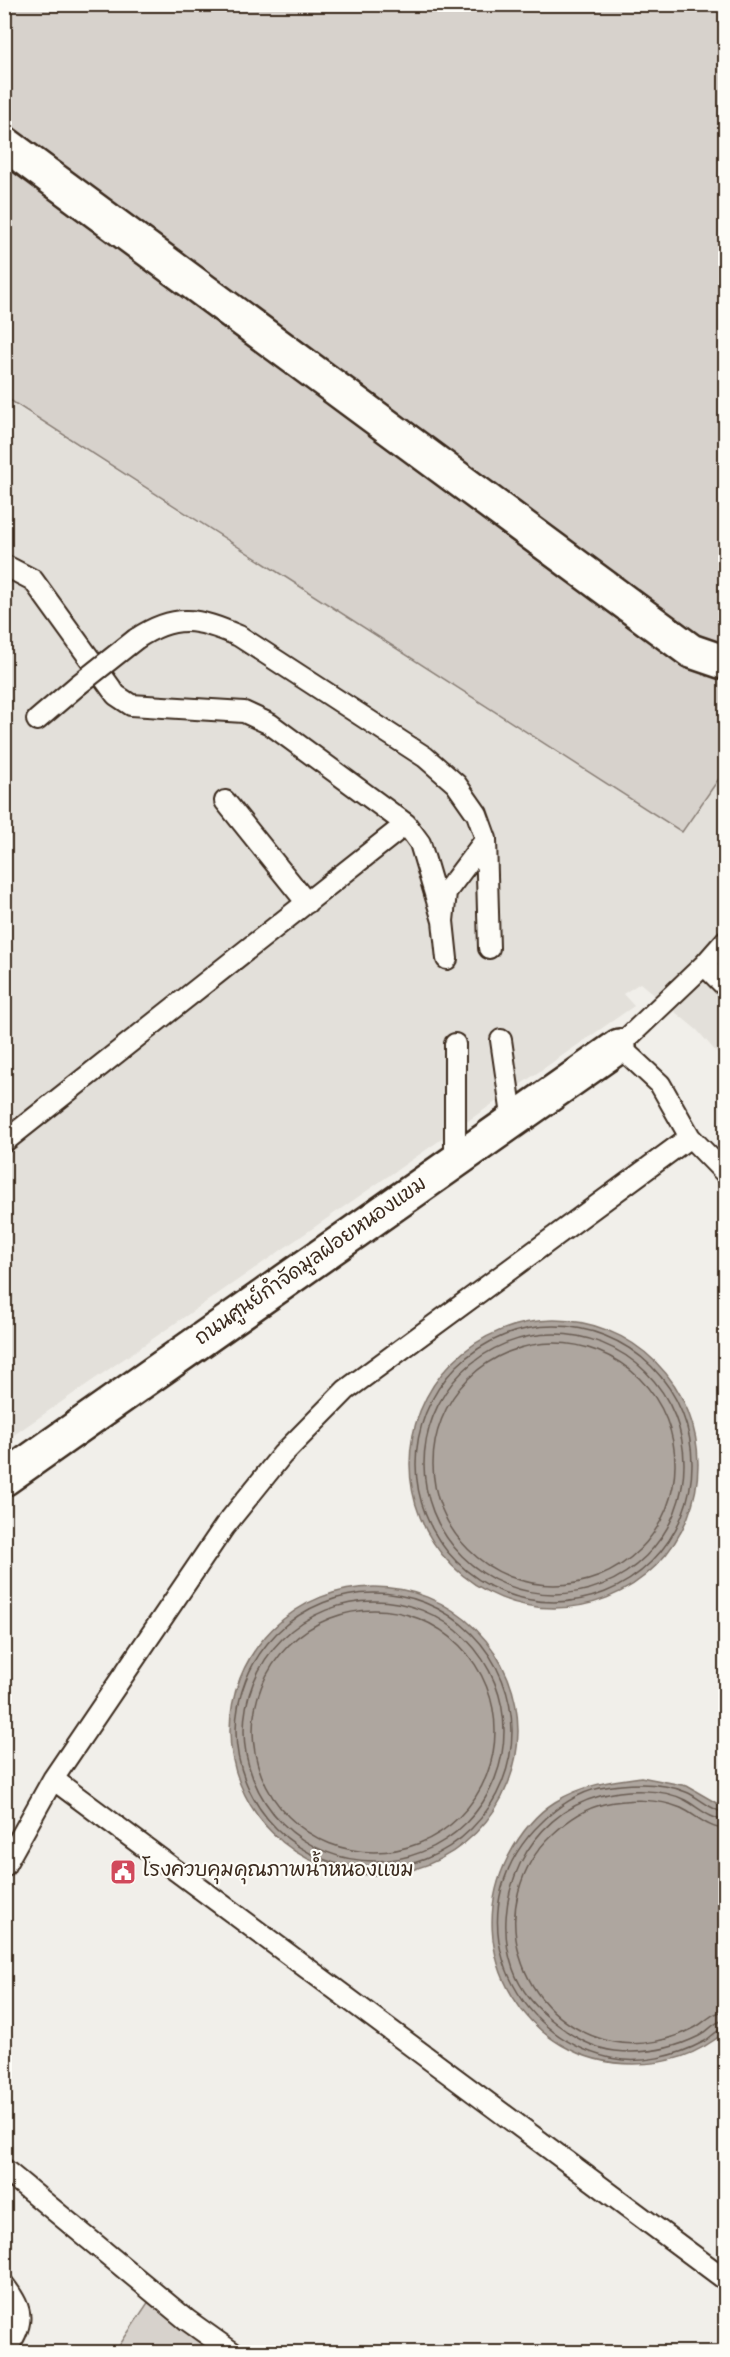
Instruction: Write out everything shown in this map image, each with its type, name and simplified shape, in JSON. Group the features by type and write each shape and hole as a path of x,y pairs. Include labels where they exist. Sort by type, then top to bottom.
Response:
{"street":[{"path":"4,143 691,651 726,663"},
{"name":"ถนนศูนย์กำจัดมูลฝอยหนองแขม","path":"4,1479 619,1046"}],"lane":[{"path":"4,565 33,580 116,695 131,705 244,712 270,724 406,824 420,843 442,921 447,959"},
{"path":"37,720 78,685 158,624 206,621 239,636 425,757 456,784 477,814 486,839 489,948"},
{"path":"225,801 307,903"},
{"path":"4,1142 406,824"},
{"path":"442,921 446,892 486,839"},
{"path":"726,940 704,965 619,1046 660,1084 690,1137 726,1174"},
{"path":"704,965 726,987"},
{"path":"501,1040 513,1122"},
{"path":"454,1044 455,1163"},
{"path":"4,1866 53,1779 224,1527 282,1455 346,1390 690,1137"},
{"path":"53,1779 726,2280"},
{"path":"4,2169 188,2320 232,2352"},
{"path":"4,2285 18,2304 20,2327 5,2352"}],"shaded area":[{"path":"4,5 725,5 725,770 682,832 5,397"},
{"path":"4,398 681,832 726,770 725,1062 697,1030 640,983 623,994 634,1006 5,1441"},
{"path":"151,2298 223,2352 115,2352"}],"water":[{"path":"554,1320 582,1323 609,1331 622,1337 656,1362 681,1396 687,1409 695,1436 698,1464 695,1492 687,1519 681,1532 656,1566 622,1591 609,1597 582,1605 554,1608 526,1605 499,1597 486,1591 452,1566 427,1532 421,1519 413,1492 410,1464 413,1436 421,1409 427,1396 452,1362 486,1337 499,1331 526,1323"},
{"path":"374,1587 402,1590 429,1598 442,1604 476,1629 501,1663 507,1676 515,1703 518,1731 515,1759 507,1786 501,1799 476,1833 442,1858 429,1864 402,1872 374,1875 346,1872 319,1864 306,1858 272,1833 247,1799 241,1786 233,1759 230,1731 233,1703 241,1676 247,1663 272,1629 306,1604 319,1598 346,1590"},
{"path":"641,1777 687,1786 725,1808 725,2032 704,2047 682,2057 646,2064 633,2064 595,2059 562,2045 534,2024 512,1996 498,1964 492,1929 495,1893 508,1857 534,1820 547,1807 575,1791 607,1782"}],"place":[{"name":"โรงควบคุมคุณภาพน้ำหนองแขม","path":"123,1872"}]}
